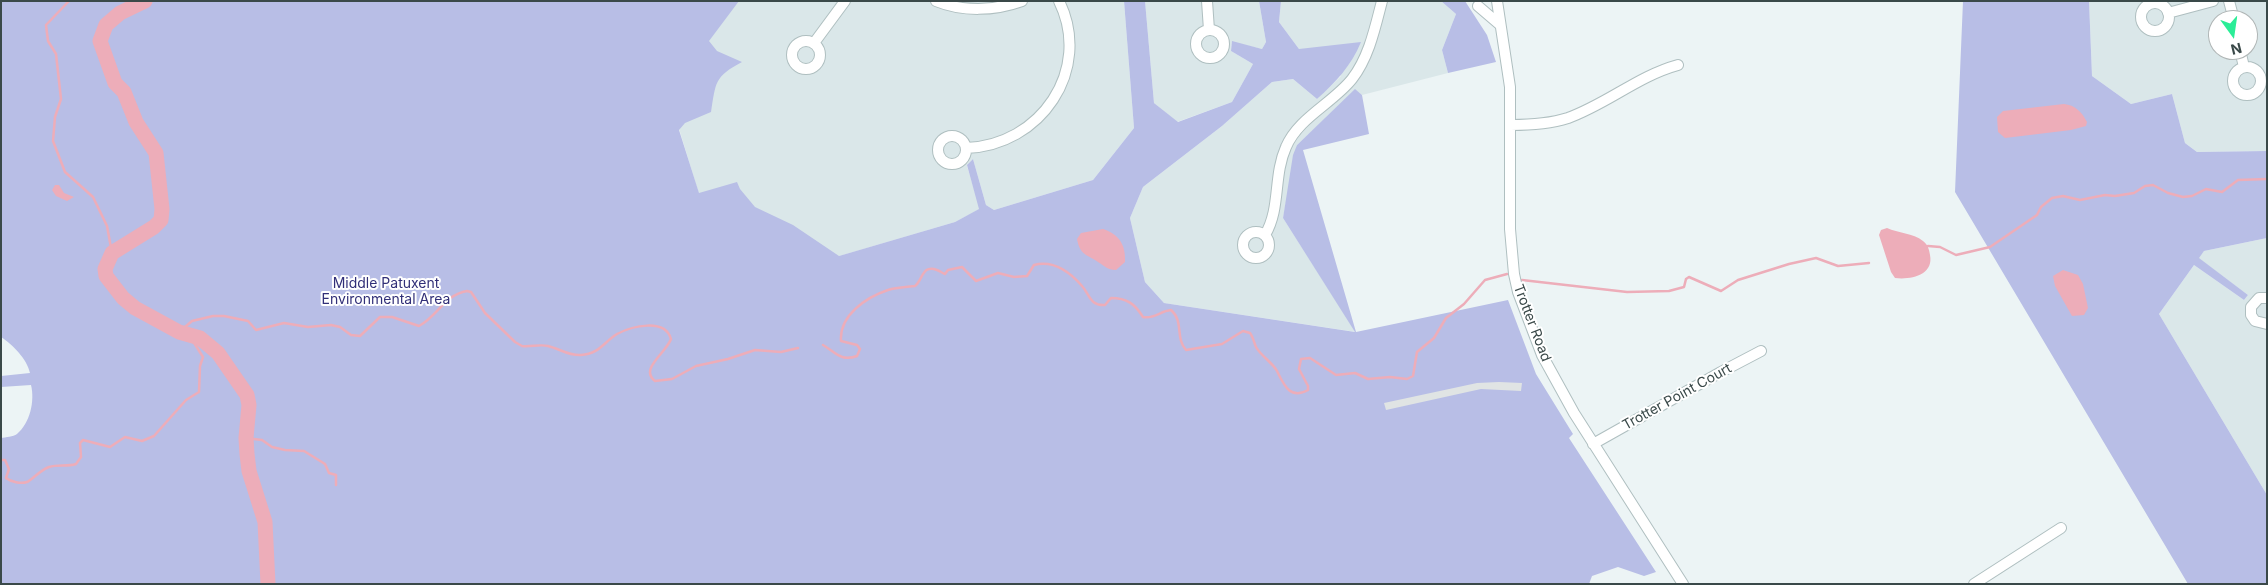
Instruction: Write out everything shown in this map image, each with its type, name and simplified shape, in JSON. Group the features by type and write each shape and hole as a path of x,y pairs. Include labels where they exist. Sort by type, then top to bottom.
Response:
{"street":[{"path":"814,43 845,1"},
{"path":"936,1 953,6 984,9 1022,1"},
{"path":"966,148 987,146 1013,137 1027,129 1048,107 1057,93 1068,62 1068,33 1059,1"},
{"path":"1206,1 1209,30"},
{"path":"1265,235 1273,219 1285,148 1296,131 1342,89 1359,68 1365,57 1382,1"},
{"path":"1475,3 1492,1"},
{"name":"Trotter Road","path":"1497,1 1510,87 1510,229 1514,274 1518,292 1542,355 1593,444 1683,584"},
{"path":"2168,13 2213,1"},
{"path":"1475,3 1500,25"},
{"path":"2242,60 2244,67"},
{"path":"1511,125 1541,124 1569,117 1657,71 1678,65"},
{"path":"2267,298 2259,298 2251,307 2251,315 2255,321 2267,324"},
{"name":"Trotter Point Court","path":"1593,444 1721,372 1761,352"},
{"path":"1974,584 2061,528"}],"shaded area":[{"path":"730,1 1124,1 1134,128 1093,180 994,210 986,205 973,159 967,166 980,209 955,222 792,270 699,194 648,27"},
{"path":"1145,1 1259,1 1266,42 1262,49 1232,42 1231,51 1253,64 1232,102 1177,122 1154,103"},
{"path":"1281,1 1441,1 1456,14 1442,50 1448,73 1362,95 1355,90 1297,145 1283,218 1356,332 1164,303 1145,282 1130,218 1143,187 1222,126 1272,82 1293,79 1317,99 1341,76 1299,49 1279,22"},
{"path":"2089,1 2267,1 2267,151 2197,152 2185,143 2172,94 2131,104 2092,76"},
{"path":"2064,104 2075,107 2083,115 2087,122 2086,126 2071,130 2005,138 1998,132 1997,117 2003,111"},
{"path":"55,185 59,185 64,193 74,197 67,201 56,196 52,190"},
{"path":"1887,228 1915,236 1926,244 1930,255 1930,262 1925,272 1914,277 1895,278 1891,272 1879,235 1881,230"},
{"path":"1103,229 1117,237 1123,245 1125,262 1116,270 1108,269 1087,255 1078,244 1077,239 1081,233"},
{"path":"2267,238 2267,495 2159,314 2194,265 2244,300 2248,295 2198,258 2204,251"},
{"path":"2063,270 2078,275 2083,284 2088,308 2084,315 2072,316 2055,286 2053,276"},
{"path":"1477,383 1522,383 1521,391 1481,389 1386,410 1384,403"}],"green space":[{"name":"Middle Patuxent Environmental Area","path":"1,1 739,1 709,41 717,51 742,62 726,72 718,81 711,112 685,123 679,130 699,193 737,182 740,189 755,207 793,225 839,256 955,222 979,209 967,165 973,159 986,205 994,210 1093,180 1134,128 1124,1 1145,1 1154,103 1178,122 1232,102 1253,64 1231,51 1232,41 1262,49 1266,42 1259,1 1281,1 1279,22 1299,49 1361,42 1357,51 1342,73 1317,99 1293,79 1272,82 1222,126 1143,187 1130,218 1145,282 1164,303 1355,332 1283,218 1293,155 1297,145 1355,89 1362,95 1369,134 1303,150 1356,332 1508,300 1536,374 1573,434 1569,438 1656,572 1644,576 1618,567 1592,576 1589,584 1,584 1,438 15,435 25,424 32,405 32,391 31,385 1,387 1,376 30,373 19,353 1,337"},
{"path":"1441,1 1465,1 1487,35 1496,62 1448,73 1442,50 1456,14"},
{"path":"1963,1 2089,1 2092,76 2131,104 2172,94 2185,143 2197,152 2267,151 2267,238 2204,251 2199,258 2248,295 2244,300 2194,265 2159,314 2267,495 2267,584 2188,584 1955,192"}],"waterway":[{"path":"69,1 46,25 48,41 56,54 61,99 55,117 53,141 65,172 93,197 107,226 112,253"},
{"path":"145,1 120,13 106,25 100,41 115,83 124,92 136,122 156,153 162,209 161,220 154,227 112,253 105,269 106,276 123,298 135,308 179,332 200,338 218,353 247,395 249,405 246,438 247,454 249,471 265,522 268,584"},
{"path":"1928,246 1940,247 1956,255 1990,247 2037,215 2041,207 2052,198 2063,196 2080,200 2105,195 2115,196 2134,193 2145,186 2153,185 2168,193 2183,197 2192,196 2206,189 2222,192 2238,180 2267,179"},
{"path":"1522,280 1627,292 1669,291 1684,287 1686,279 1689,277 1721,291 1738,280 1789,264 1816,258 1838,266 1869,263"},
{"path":"823,345 842,357 851,358 857,356 860,349 857,345 841,341 842,332 849,315 863,302 880,293 894,288 915,286 928,269 937,270 945,274 948,270 962,267 976,281 998,273 1014,277 1027,276 1034,265 1048,264 1066,271 1082,286 1096,304 1105,305 1111,298 1122,299 1134,305 1143,317 1151,317 1171,310 1179,324 1181,340 1186,350 1222,344 1243,331 1250,333 1256,347 1275,368 1288,390 1302,393 1308,390 1308,386 1299,369 1301,359 1310,358 1336,375 1355,373 1368,379 1390,377 1407,379 1413,376 1417,352 1434,338 1446,318 1464,304 1485,280 1507,274"},
{"path":"179,332 192,321 213,316 224,316 248,321 256,330 284,323 308,327 331,325 340,327 351,335 360,336 380,317 392,317 419,326 426,322 452,297 467,291 471,292 485,313 515,342 522,346 545,345 568,353 581,355 592,352 612,337 631,328 647,326 662,328 668,332 671,339 650,371 655,381 672,379 696,366 728,359 755,350 781,352 798,348"},
{"path":"1,460 5,460 9,469 6,478 13,482 25,483 49,467 76,464 81,457 80,443 83,440 110,447 125,437 142,441 154,436 186,400 199,392 200,366 203,357 189,335"},
{"path":"246,438 262,440 272,447 285,450 304,451 325,464 329,473 336,475 336,485"}]}
